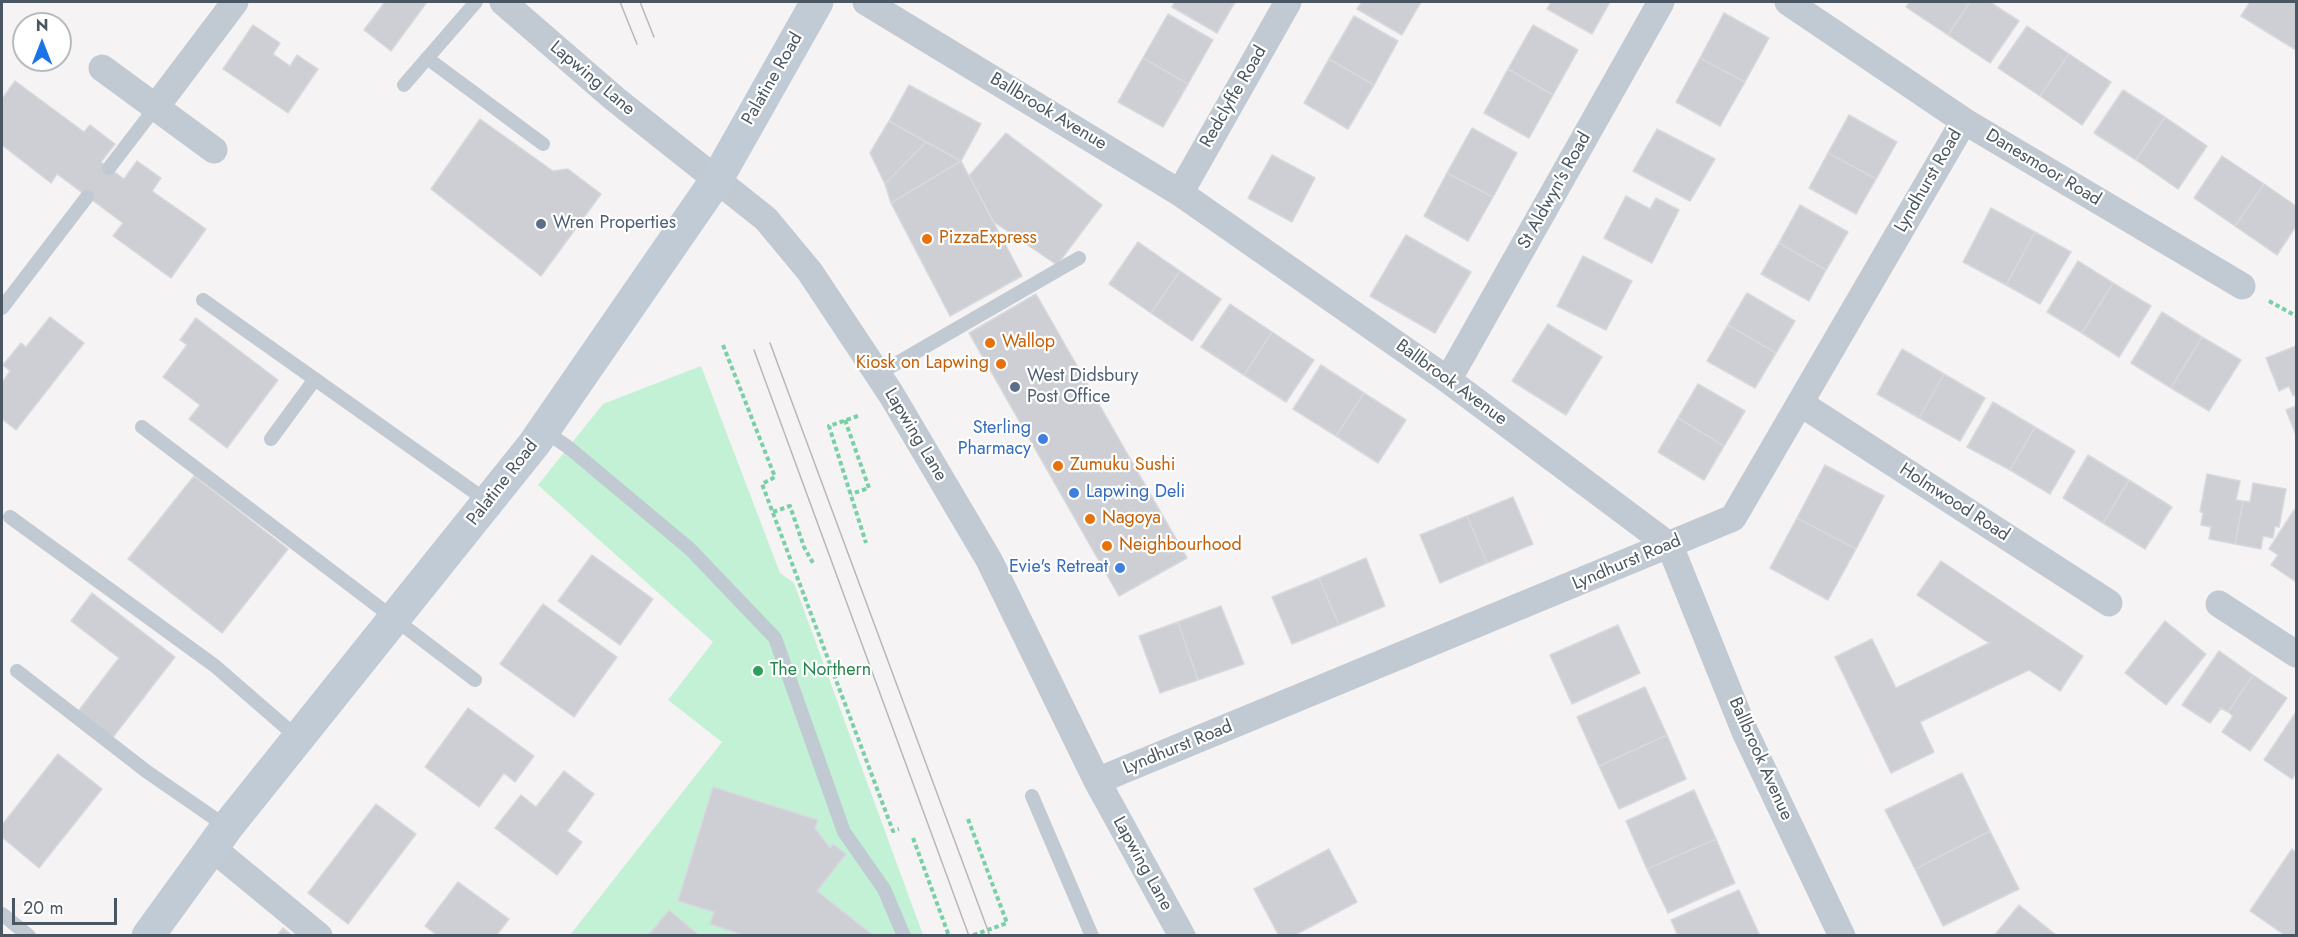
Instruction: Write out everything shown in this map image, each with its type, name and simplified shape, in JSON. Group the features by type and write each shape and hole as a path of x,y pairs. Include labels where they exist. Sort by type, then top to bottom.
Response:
{"main road":[{"name":"Palatine Road","path":"148,936 219,837 392,619 489,502 543,430 717,179 818,2"}],"street":[{"path":"156,108 235,2"},
{"name":"Lapwing Lane","path":"503,2 615,99 766,219 810,272 878,374 988,560 1097,782 1182,936"},
{"name":"Ballbrook Avenue","path":"866,2 1180,192 1448,380 1670,546 1745,732 1842,936"},
{"name":"Redclyffe Road","path":"1180,192 1288,2"},
{"name":"St Aldwyn's Road","path":"1448,380 1661,2"},
{"name":"Danesmoor Road","path":"1788,2 1964,121 2242,286"},
{"path":"102,68 214,150"},
{"name":"Lyndhurst Road","path":"1097,782 1733,518 1964,121"},
{"name":"Holmwood Road","path":"1800,403 2109,603"},
{"path":"2218,604 2296,654"},
{"path":"219,837 319,936"}],"lane":[{"path":"404,85 476,2"},
{"path":"428,58 543,144"},
{"path":"109,168 156,108"},
{"path":"2,308 87,197"},
{"path":"878,374 1079,258"},
{"path":"203,300 489,502"},
{"path":"271,439 315,380"},
{"path":"142,428 475,680"},
{"path":"543,430 568,447 690,549 775,638 844,832 884,889 904,936"},
{"path":"10,517 215,666 298,738"},
{"path":"16,671 146,771 219,837"},
{"path":"1032,795 1092,936"},
{"path":"2,914 29,936"}],"path":[{"path":"723,345 775,477 762,484 893,831 899,829"},
{"path":"858,416 829,426 866,543"},
{"path":"845,420 869,488 851,494"},
{"path":"773,512 790,506 804,547 813,563"},
{"path":"968,819 1007,923 971,936"},
{"path":"913,838 949,936"}],"green space":[{"name":"The Northern","path":"701,366 780,573 794,583 923,935 570,935 722,742 668,700 713,642 538,485 603,404"}],"building":[{"path":"385,2 427,2 391,51 364,30"},
{"path":"1175,2 1235,2 1217,33 1172,7"},
{"path":"1362,2 1421,2 1402,35 1357,9"},
{"path":"1551,2 1610,2 1592,34 1547,9"},
{"path":"1910,2 1970,2 1948,35 1906,7"},
{"path":"1970,2 1990,2 2019,21 1990,63 1948,35"},
{"path":"2250,2 2296,2 2296,50 2241,16"},
{"path":"1724,13 1769,38 1745,82 1700,58"},
{"path":"1168,14 1213,40 1188,84 1143,58"},
{"path":"1354,16 1398,41 1374,85 1329,59"},
{"path":"253,25 280,43 273,54 290,66 297,55 318,69 288,113 223,69"},
{"path":"1533,25 1578,50 1553,95 1508,69"},
{"path":"2027,26 2069,54 2040,96 1998,68"},
{"path":"2069,54 2111,82 2082,125 2040,96"},
{"path":"1143,58 1188,84 1163,127 1118,102"},
{"path":"1700,58 1745,82 1720,126 1676,102"},
{"path":"1329,59 1374,85 1348,129 1304,103"},
{"path":"1508,69 1553,95 1529,138 1484,113"},
{"path":"15,81 84,132 90,125 115,144 101,162 124,179 137,161 161,178 152,191 206,229 171,278 113,236 123,223 57,174 51,183 2,145 2,99"},
{"path":"909,85 981,124 961,161 889,121"},
{"path":"2123,90 2165,117 2136,160 2094,133"},
{"path":"1849,115 1897,142 1876,179 1828,153"},
{"path":"2165,117 2207,146 2178,189 2136,160"},
{"path":"480,119 553,171 568,169 601,194 541,276 431,189"},
{"path":"889,121 926,142 885,184 870,153"},
{"path":"1472,128 1517,153 1493,197 1447,173"},
{"path":"1657,129 1715,159 1690,201 1633,171"},
{"path":"1006,133 1102,205 1057,265 994,222 969,176"},
{"path":"926,142 961,161 891,203 885,184"},
{"path":"1828,153 1876,179 1856,214 1809,188"},
{"path":"1272,155 1315,178 1292,222 1248,198"},
{"path":"2222,156 2264,184 2235,226 2194,198"},
{"path":"961,161 1022,276 950,316 891,203"},
{"path":"1447,173 1493,197 1468,241 1424,216"},
{"path":"2264,184 2296,206 2296,226 2277,255 2235,226"},
{"path":"1626,196 1650,209 1656,198 1679,210 1652,263 1604,238"},
{"path":"1800,205 1848,232 1826,270 1779,243"},
{"path":"1991,208 2035,232 2006,285 1963,262"},
{"path":"2035,232 2071,252 2040,304 2006,285"},
{"path":"1406,235 1471,272 1435,333 1370,296"},
{"path":"1138,242 1180,271 1151,313 1109,284"},
{"path":"1779,243 1826,270 1809,301 1761,274"},
{"path":"1583,256 1632,281 1606,330 1557,306"},
{"path":"2078,261 2113,283 2082,333 2047,312"},
{"path":"1180,271 1221,299 1192,341 1151,313"},
{"path":"2113,283 2151,306 2119,357 2082,333"},
{"path":"1747,293 1795,321 1776,353 1728,325"},
{"path":"1036,294 1187,558 1119,596 969,333"},
{"path":"1230,304 1272,332 1244,375 1201,347"},
{"path":"2162,312 2202,337 2171,388 2131,363"},
{"path":"50,317 84,343 16,430 2,419 2,383 10,371 3,365 21,343 26,347"},
{"path":"196,318 278,380 227,448 189,419 200,405 163,377 187,345 180,340"},
{"path":"1548,324 1602,357 1566,415 1512,381"},
{"path":"1728,325 1776,353 1755,388 1707,361"},
{"path":"1272,332 1314,360 1286,402 1244,375"},
{"path":"2202,337 2241,360 2209,411 2171,388"},
{"path":"2296,346 2296,394 2293,396 2289,386 2279,391 2266,358"},
{"path":"1902,349 1944,374 1919,418 1877,394"},
{"path":"1321,365 1364,393 1336,436 1293,409"},
{"path":"1944,374 1985,398 1960,441 1919,418"},
{"path":"1698,384 1745,411 1724,446 1678,418"},
{"path":"1364,393 1406,420 1378,463 1336,436"},
{"path":"1993,402 2035,427 2010,470 1967,447"},
{"path":"2296,406 2296,435 2286,410"},
{"path":"1678,418 1724,446 1704,480 1658,452"},
{"path":"2035,427 2075,451 2050,494 2010,470"},
{"path":"2088,455 2129,480 2103,523 2063,498"},
{"path":"1825,465 1884,496 1856,549 1797,518"},
{"path":"2207,474 2240,481 2236,500 2243,501 2235,544 2209,539 2211,527 2201,525 2203,512 2200,512"},
{"path":"194,476 288,549 222,633 128,559"},
{"path":"2129,480 2172,507 2145,549 2103,523"},
{"path":"2253,483 2286,489 2279,527 2275,526 2273,538 2263,536 2261,549 2235,544 2243,501 2250,502"},
{"path":"1513,497 1533,544 1487,563 1467,516"},
{"path":"2294,510 2296,511 2296,582 2271,565 2278,555 2269,549"},
{"path":"1467,516 1487,563 1440,583 1420,535"},
{"path":"1797,518 1856,549 1828,600 1770,568"},
{"path":"592,555 653,599 620,645 558,601"},
{"path":"1366,558 1385,606 1339,625 1319,578"},
{"path":"1941,561 2083,656 2060,691 2029,670 1920,722 1934,752 1891,773 1835,657 1872,639 1896,688 1989,643 1917,595"},
{"path":"1319,578 1339,625 1292,644 1272,597"},
{"path":"92,593 175,657 110,741 76,714 119,658 71,621"},
{"path":"543,604 617,657 574,717 500,664"},
{"path":"1221,606 1244,664 1198,680 1178,622"},
{"path":"2165,621 2206,654 2166,705 2125,673"},
{"path":"1178,622 1198,680 1160,693 1139,636"},
{"path":"1618,625 1640,673 1572,704 1550,655"},
{"path":"2219,651 2253,675 2228,712 2221,708 2210,723 2182,705"},
{"path":"2253,675 2287,698 2250,751 2222,732 2233,716 2228,712"},
{"path":"1645,687 1667,735 1599,766 1577,717"},
{"path":"468,708 534,756 515,782 504,773 479,807 425,767"},
{"path":"2296,712 2296,773 2292,779 2264,760"},
{"path":"1667,735 1686,779 1619,809 1599,766"},
{"path":"58,754 102,789 39,868 2,837 2,825"},
{"path":"564,771 594,794 567,831 582,842 557,875 495,828 521,795 536,807"},
{"path":"1962,773 1990,831 1915,869 1885,810"},
{"path":"713,787 818,820 815,828 830,848 833,844 846,854 817,891 874,936 746,936 710,924 714,912 678,901"},
{"path":"1694,790 1716,839 1647,869 1626,821"},
{"path":"376,804 416,834 348,924 308,893"},
{"path":"1990,831 2019,889 1943,926 1915,869"},
{"path":"1716,839 1735,883 1668,913 1647,869"},
{"path":"1329,849 1357,902 1293,936 1279,936 1254,889"},
{"path":"2292,849 2296,852 2296,936 2286,936 2250,911"},
{"path":"458,882 509,919 496,936 438,936 425,926"},
{"path":"1739,890 1760,936 1678,936 1671,920"},
{"path":"2019,905 2057,936 1994,936"},
{"path":"669,910 700,936 648,936"},
{"path":"283,928 293,936 277,936"}],"tram line":[{"path":"620,2 637,44"},
{"path":"640,2 654,37"},
{"path":"770,343 990,936"},
{"path":"754,350 969,936"}],"place":[{"name":"Wren Properties","path":"541,224"},
{"name":"PizzaExpress","path":"927,239"},
{"name":"Wallop","path":"990,343"},
{"name":"Kiosk on Lapwing","path":"1001,364"},
{"name":"West Didsbury Post Office","path":"1015,387"},
{"name":"Sterling Pharmacy","path":"1043,439"},
{"name":"Zumuku Sushi","path":"1058,466"},
{"name":"Lapwing Deli","path":"1074,493"},
{"name":"Nagoya","path":"1090,519"},
{"name":"Neighbourhood","path":"1107,546"},
{"name":"Evie's Retreat","path":"1120,568"},
{"name":"The Northern","path":"758,671"}]}
